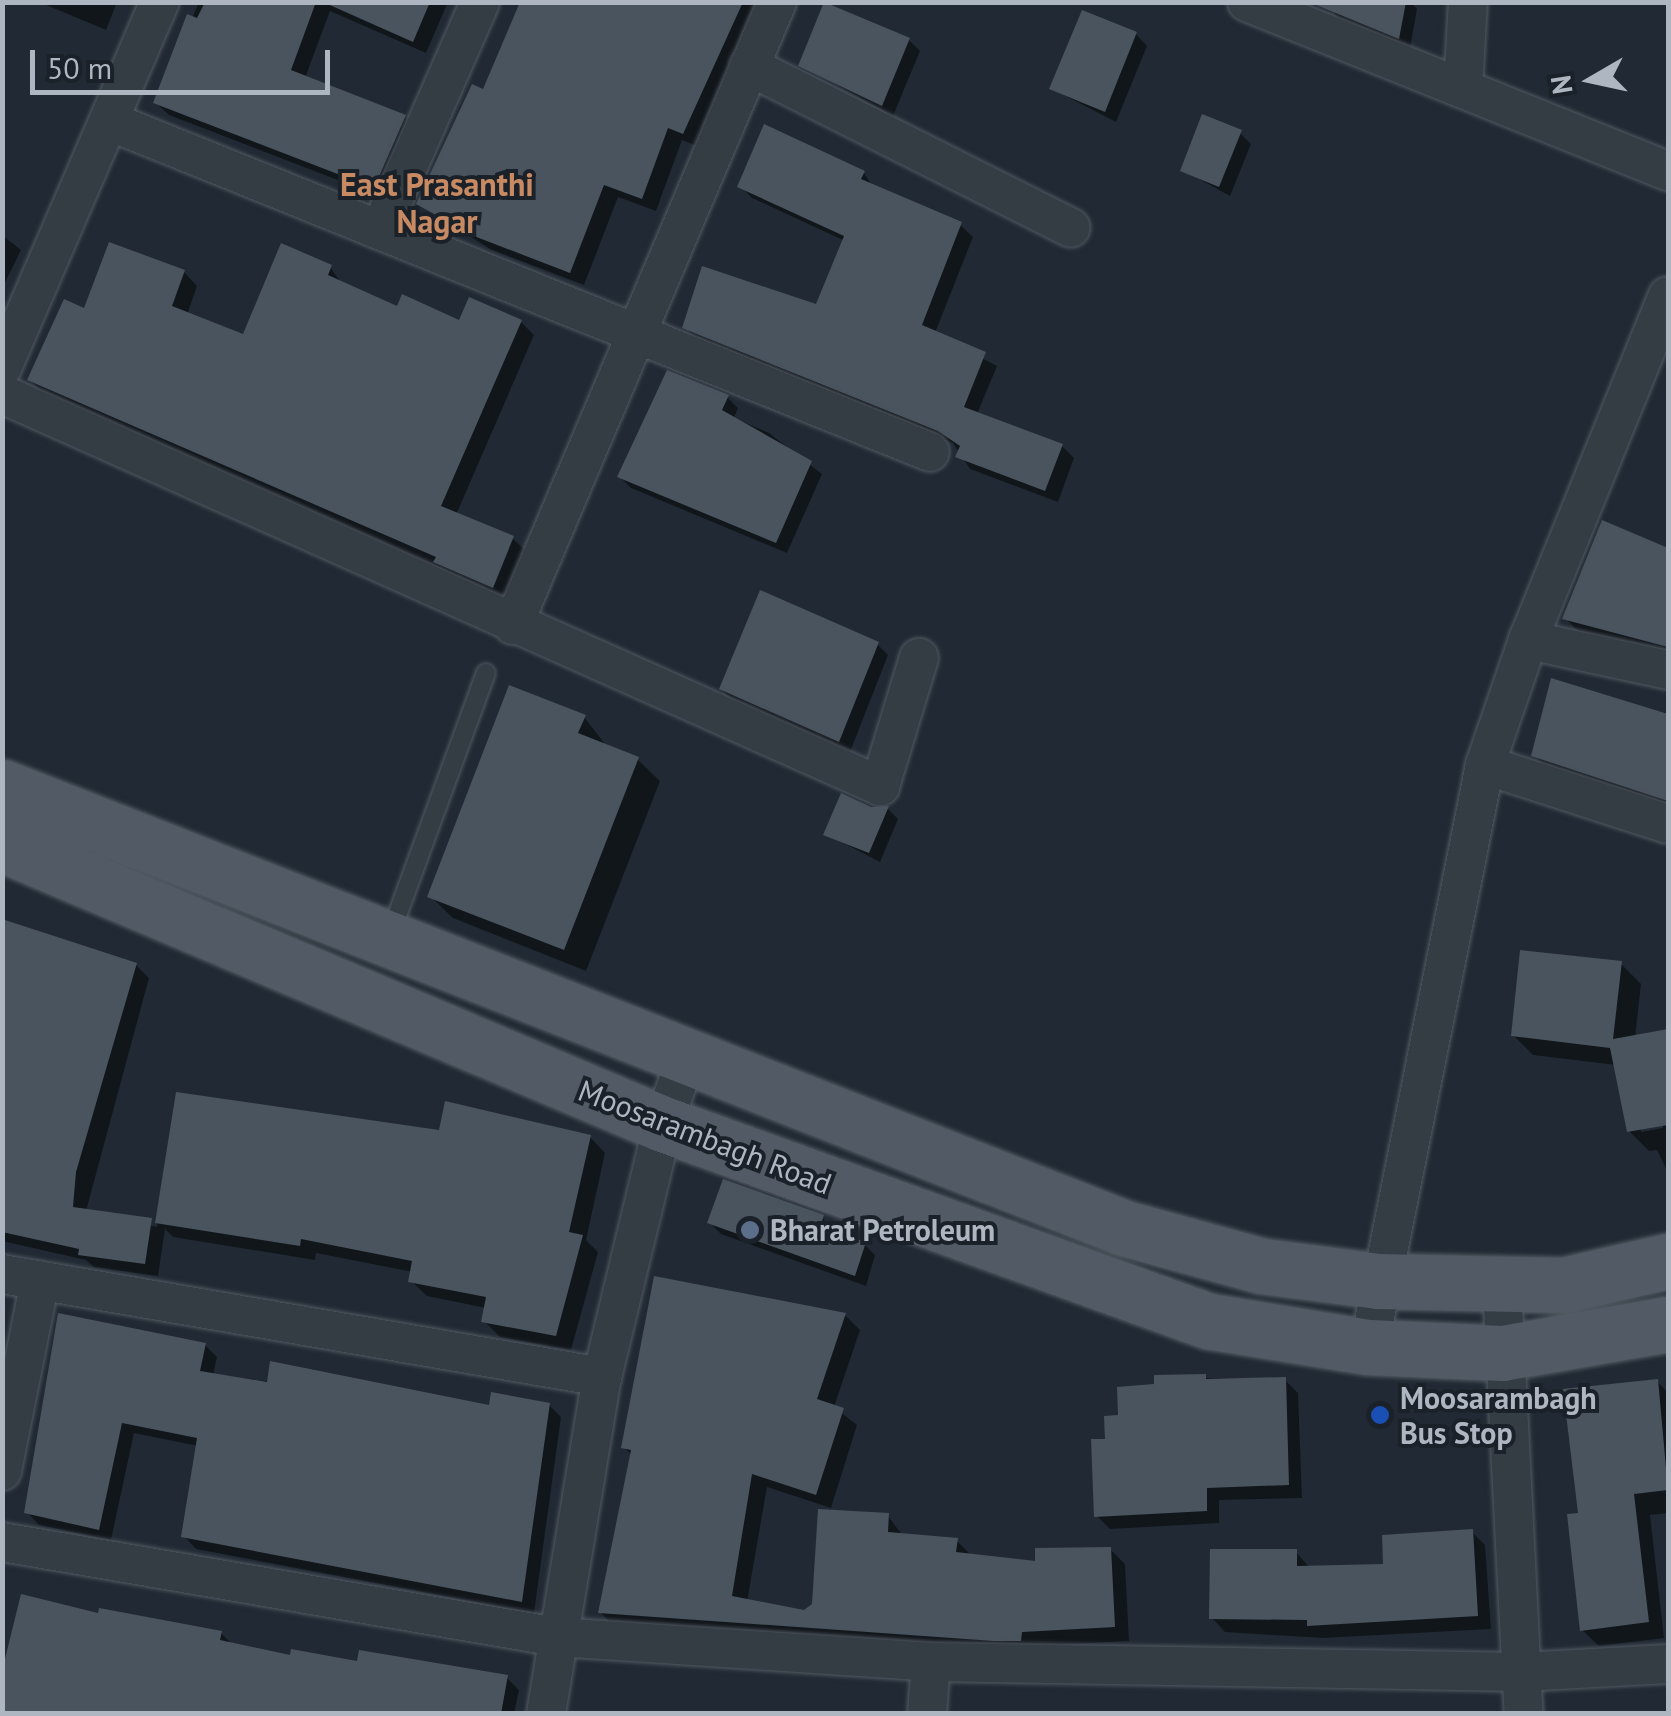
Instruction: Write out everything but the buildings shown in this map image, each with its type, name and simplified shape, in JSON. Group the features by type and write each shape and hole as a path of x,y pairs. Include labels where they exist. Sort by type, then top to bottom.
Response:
{"main road":[{"path":"2,787 387,943 1124,1228 1262,1266 1378,1281 1502,1288 1564,1285 1668,1260"},
{"name":"Moosarambagh Road","path":"2,844 662,1124 1150,1303 1271,1334 1370,1347 1502,1352 1668,1324"}],"street":[{"path":"2,368 160,2"},
{"path":"381,228 480,2"},
{"path":"513,625 633,329 776,2"},
{"path":"1247,2 1668,171"},
{"path":"1462,88 1468,2"},
{"path":"748,66 1072,228"},
{"path":"108,121 633,329 930,452"},
{"path":"1370,1347 1378,1281 1485,765 1528,640 1656,374 1668,296"},
{"path":"2,394 880,786 919,658"},
{"path":"1528,640 1668,670"},
{"path":"1485,765 1668,824"},
{"path":"546,1714 602,1377 662,1124 686,1058"},
{"path":"2,1274 602,1377"},
{"path":"2,1471 40,1281"},
{"path":"1502,1288 1502,1352 1524,1714"},
{"path":"2,1542 557,1637 931,1662 1522,1672 1668,1664"},
{"path":"927,1714 931,1662"}],"lane":[{"path":"387,943 486,673"}],"place":[{"name":"Bharat Petroleum","path":"750,1230"},
{"name":"Moosarambagh Bus Stop","path":"1380,1415"}],"district":[{"name":"East Prasanthi Nagar","path":"437,204"}]}
